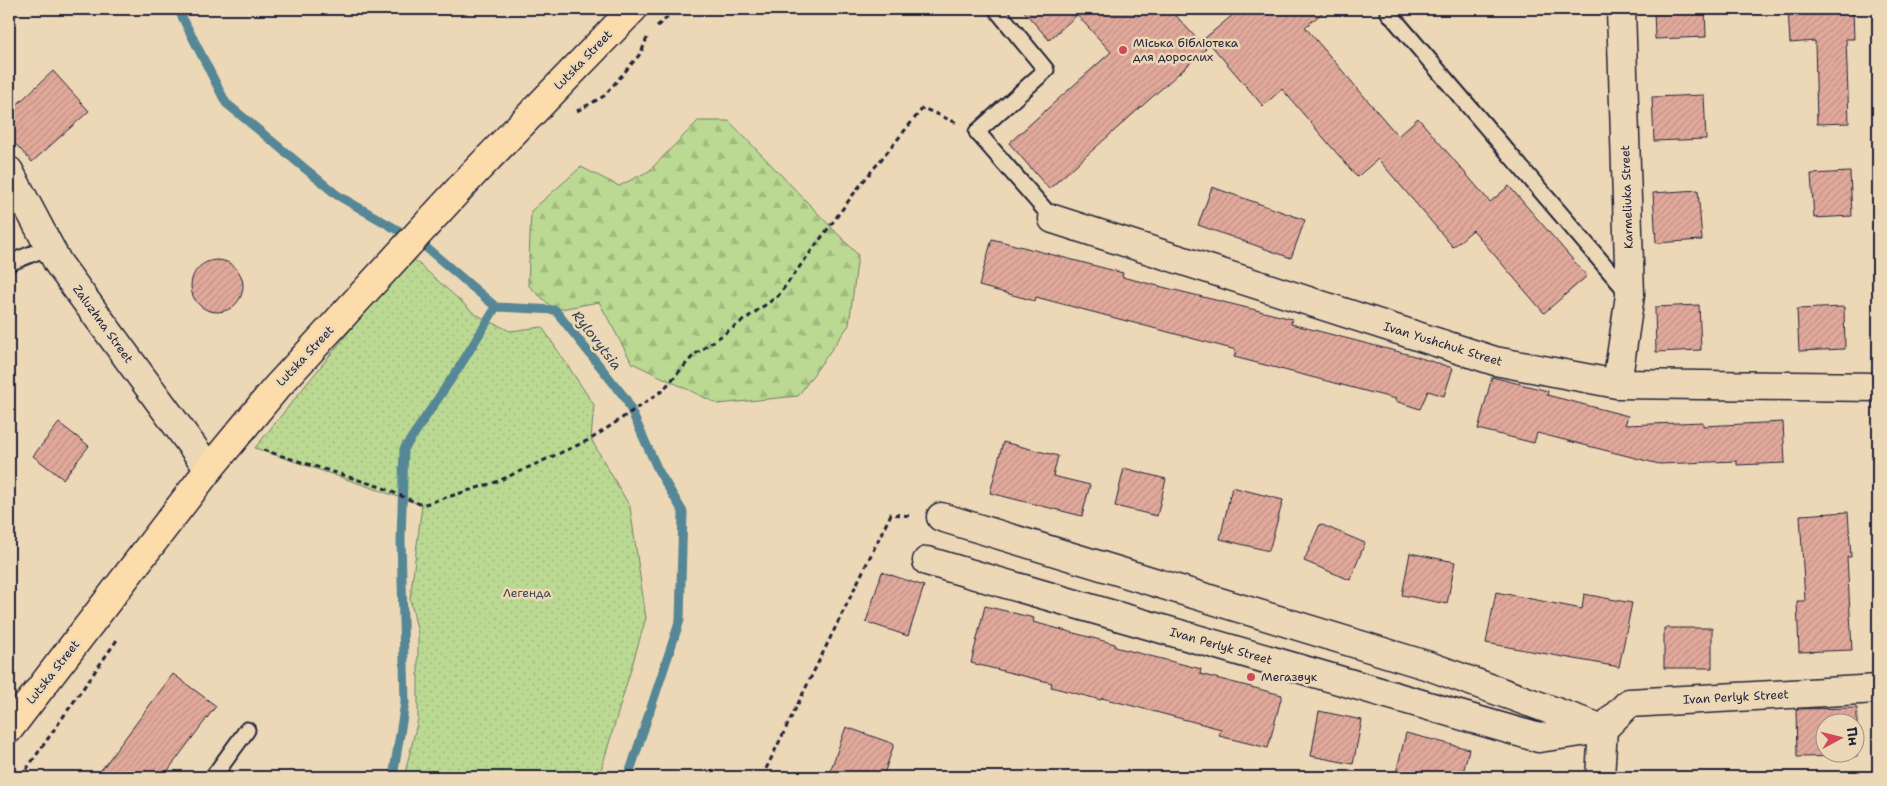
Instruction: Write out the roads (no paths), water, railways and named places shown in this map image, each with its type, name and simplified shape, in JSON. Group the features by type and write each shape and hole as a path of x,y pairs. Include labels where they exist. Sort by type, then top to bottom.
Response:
{"main road":[{"name":"Lutska Street","path":"9,729 210,469 276,388 474,173 632,9"}],"street":[{"name":"Karmeliuka Street","path":"1617,384 1630,295 1621,9"},
{"name":"Zaluzhna Street","path":"9,171 58,263 210,469"},
{"name":"Ivan Yushchuk Street","path":"1053,219 1496,361 1617,384 1878,387"},
{"path":"940,517 1430,666 1603,729 1600,777"},
{"name":"Ivan Perlyk Street","path":"927,561 1539,738 1603,729 1629,704 1878,689"}],"lane":[{"path":"996,9 1046,70 977,132 1053,219"},
{"path":"1391,9 1389,13 1630,295"},
{"path":"9,263 49,247"},
{"path":"213,777 247,730"}],"waterway":[{"name":"Rylovytsia","path":"178,9 226,103 337,195 422,244 496,307 555,310 626,399 658,470 683,512 680,620 628,777"},
{"path":"393,777 405,703 401,539 404,449 460,366 496,307"}],"place":[{"name":"Міська бібліотека для дорослих","path":"1123,50"},
{"name":"Мегазвук","path":"1251,677"}],"park label":[{"name":"Легенда","path":"527,593"}]}
